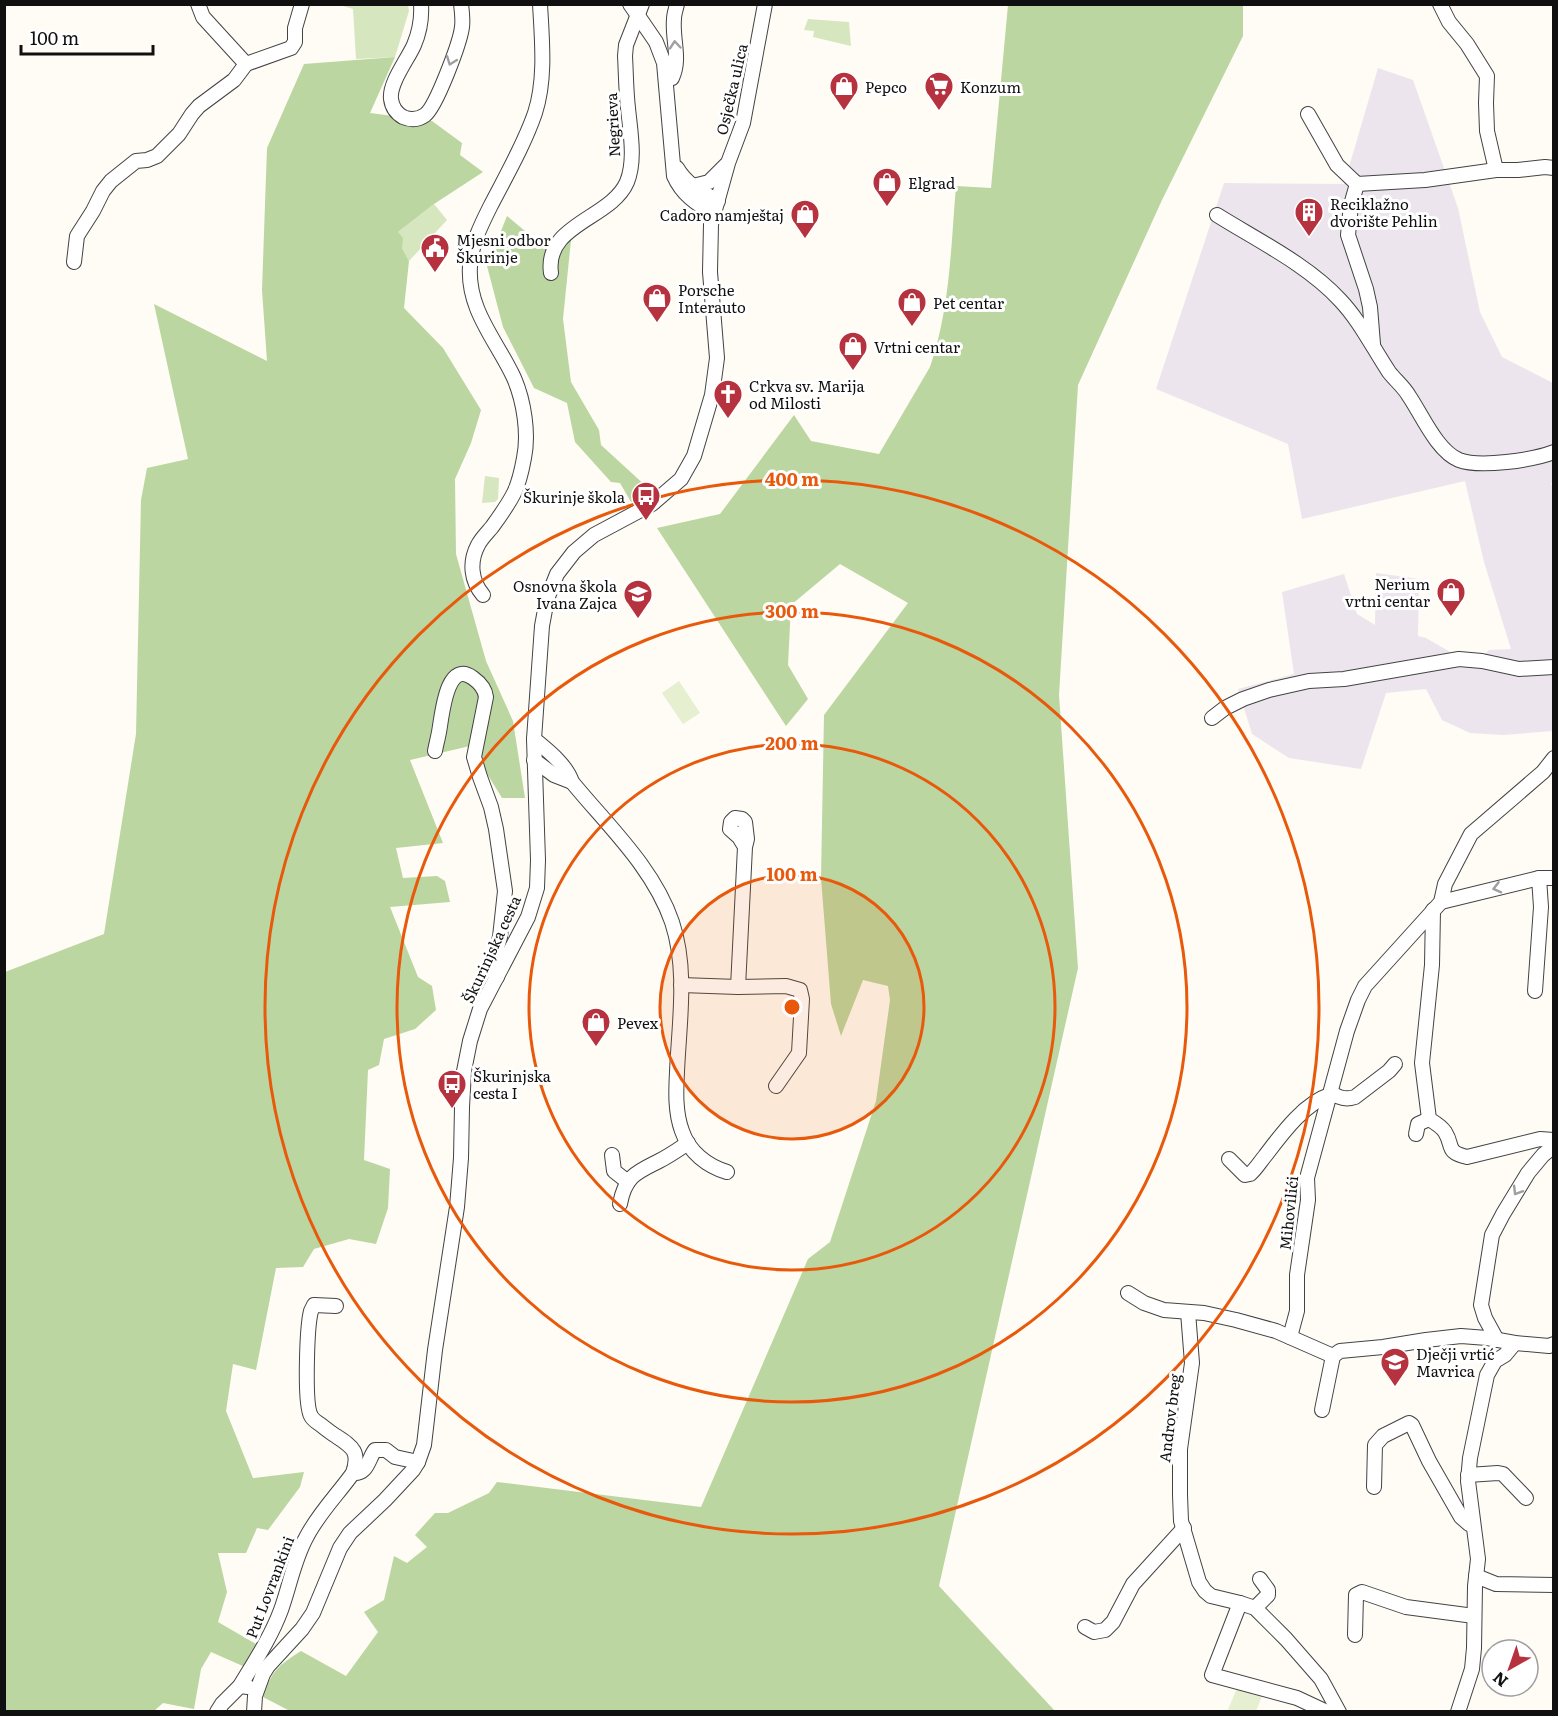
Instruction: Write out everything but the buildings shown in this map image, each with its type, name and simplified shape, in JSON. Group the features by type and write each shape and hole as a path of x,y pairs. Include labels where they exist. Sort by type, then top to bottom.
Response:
{"street":[{"path":"198,4 203,17 246,64"},
{"path":"74,262 77,236 111,181 136,161 158,156 179,134 199,106 234,80 246,64 291,48 295,42 295,28 302,4"},
{"path":"421,4 422,20 414,45 390,96 393,107 401,116 411,119 425,116 432,106 459,40 462,27 461,4"},
{"path":"483,595 477,588 473,576 473,562 478,545 500,517 515,491 525,456 525,421 521,397 514,378 481,319 470,291 470,265 480,225 535,113 542,82 540,4"},
{"path":"666,80 672,78 677,60 674,19 677,4"},
{"name":"Osječka ulica","path":"715,207 743,123 765,4"},
{"path":"1440,4 1449,22 1487,76 1487,131 1496,170"},
{"path":"637,8 660,50 666,80 675,176 678,186 694,201 715,207"},
{"name":"Negrieva","path":"551,273 550,257 565,233 618,195 627,181 631,150 625,56 637,8"},
{"path":"1308,114 1337,165 1357,184 1425,180 1496,170 1554,168"},
{"path":"674,161 685,179 715,207"},
{"path":"693,186 709,182 728,163"},
{"path":"1357,184 1351,205 1348,235 1366,290 1374,349"},
{"name":"Škurinjska cesta","path":"254,1712 253,1701 268,1666 302,1629 313,1613 340,1548 350,1533 409,1474 418,1462 424,1444 437,1334 457,1207 464,1071 474,1025 528,917 537,888 534,739 542,626 547,598 557,574 574,552 594,535 652,504 681,478 694,456 712,395 717,358 710,253 710,231 715,207"},
{"path":"1217,215 1289,258 1339,299 1356,319 1392,376 1408,393 1442,448 1459,460 1499,463 1554,452"},
{"path":"1212,718 1243,699 1269,690 1309,681 1344,679 1459,660 1482,661 1519,669 1554,666"},
{"path":"435,751 445,696 449,686 460,674 470,675 483,687 486,697 474,757 491,807 505,891 500,937 490,969 497,977"},
{"path":"534,739 553,755 570,776 572,782 638,861 662,897 674,926 680,959 676,1102 682,1131 695,1153 705,1162 728,1172"},
{"name":"Mihovilići","path":"1429,1119 1422,1063 1437,906 1445,884 1471,834 1543,772 1554,758"},
{"path":"534,760 554,775 572,782"},
{"path":"535,788 543,780 554,775"},
{"path":"738,987 745,847"},
{"path":"1437,906 1546,878 1540,907 1535,991"},
{"name":"Mihovilići","path":"1290,1337 1297,1311 1297,1275 1308,1200 1307,1178 1347,1031 1365,986 1437,906"},
{"path":"681,985 786,986 800,990 802,999 799,1053 776,1086"},
{"path":"1229,1159 1245,1175 1250,1174 1292,1124 1313,1104 1330,1093 1348,1099 1355,1097 1395,1064"},
{"path":"1416,1134 1418,1124 1429,1119 1445,1132 1450,1149 1458,1155 1467,1157 1540,1139 1554,1140"},
{"path":"620,1204 624,1188 634,1174 688,1143"},
{"path":"1497,1340 1481,1305 1492,1235 1528,1173 1554,1146"},
{"path":"612,1155 614,1171 628,1182"},
{"path":"1128,1293 1144,1303 1164,1310 1204,1313 1276,1331 1333,1356"},
{"path":"336,1306 314,1305 311,1311 306,1368 309,1410 312,1418 352,1449 356,1459 353,1473"},
{"name":"Androv breg","path":"1188,1312 1192,1363 1180,1449 1181,1521 1199,1582 1211,1596 1255,1608 1321,1679 1340,1712"},
{"path":"1322,1410 1333,1356 1340,1351 1461,1336 1549,1346 1554,1344"},
{"path":"1475,1337 1488,1349 1495,1361"},
{"path":"1458,1712 1472,1669 1478,1549 1468,1475 1470,1458 1487,1375 1495,1361 1505,1355 1515,1343"},
{"path":"1374,1487 1375,1445 1383,1436 1409,1423 1461,1517 1473,1525"},
{"name":"Put Lovrankini","path":"217,1712 240,1686 257,1661 273,1630 294,1565 307,1535 353,1473 366,1468 375,1450 386,1450 395,1457 418,1462"},
{"path":"1468,1475 1503,1474 1526,1498"},
{"path":"1085,1627 1094,1632 1105,1630 1113,1623 1133,1584 1184,1528"},
{"path":"1476,1576 1496,1584 1554,1585"},
{"path":"1255,1608 1268,1595 1268,1590 1260,1579"},
{"path":"1355,1635 1356,1595 1362,1592 1406,1606 1474,1616"},
{"path":"1240,1603 1212,1676 1297,1698 1327,1712"},
{"path":"240,1686 257,1688"}],"shaded area":[{"path":"1378,68 1413,80 1458,208 1480,312 1502,357 1553,383 1554,479 1551,484 1554,488 1553,731 1504,735 1470,733 1442,720 1426,689 1386,693 1361,769 1289,758 1252,734 1238,689 1294,674 1282,592 1344,574 1357,614 1375,625 1376,573 1419,579 1418,636 1452,653 1482,657 1489,650 1511,649 1484,562 1465,481 1302,519 1288,444 1156,389 1224,183 1344,184"}],"green space":[{"path":"340,5 408,5 409,11 395,57 356,59 353,9"},
{"path":"1008,5 1243,5 1243,36 1162,200 1078,385 1059,695 1078,968 939,1586 1055,1711 290,1711 263,1697 269,1681 277,1670 301,1651 346,1676 378,1632 364,1612 384,1600 394,1556 407,1563 427,1547 415,1535 435,1513 448,1513 489,1493 497,1482 701,1507 808,1259 830,1242 876,1101 890,1000 888,986 863,980 841,1036 831,1004 821,878 824,715 908,603 840,564 791,605 788,665 808,699 786,726 657,528 720,514 794,415 811,441 879,454 930,367 937,345 949,277 956,186 991,188"},
{"path":"808,19 849,22 851,46 813,37 814,31 804,30"},
{"path":"395,57 370,113 432,121 462,143 460,155 483,172 434,204 398,232 403,238 402,248 409,261 404,308 443,348 481,410 471,443 455,479 456,554 486,661 513,721 525,798 502,798 470,746 410,760 443,843 396,848 403,878 437,876 445,881 450,902 390,907 418,977 432,986 436,1010 415,1029 384,1039 379,1065 368,1070 364,1160 390,1169 388,1208 376,1244 349,1239 314,1249 303,1267 276,1268 256,1370 233,1364 226,1411 253,1478 304,1472 300,1487 268,1530 257,1528 246,1553 218,1553 227,1592 218,1622 256,1644 245,1667 211,1652 201,1669 194,1709 163,1703 154,1711 5,1712 5,972 104,934 136,734 141,500 147,468 188,459 154,304 267,361 262,290 267,148 304,64"},
{"path":"434,204 447,220 409,261 402,248 398,232"},
{"path":"507,216 544,247 571,240 563,319 571,382 599,430 601,445 648,488 631,502 620,483 611,482 575,442 567,403 534,388 503,327 487,266"},
{"path":"485,476 499,478 498,499 495,502 482,503"},
{"path":"679,681 700,713 683,724 662,693"},
{"path":"1238,1686 1262,1696 1256,1711 1227,1712"}],"place":[{"name":"Pepco","path":"844,112"},
{"name":"Konzum","path":"939,112"},
{"name":"Elgrad","path":"887,208"},
{"name":"Reciklažno dvorište Pehlin","path":"1309,238"},
{"name":"Cadoro namještaj","path":"805,240"},
{"name":"Mjesni odbor Škurinje","path":"435,274"},
{"name":"Porsche Interauto","path":"657,324"},
{"name":"Pet centar","path":"912,328"},
{"name":"Vrtni centar","path":"853,372"},
{"name":"Crkva sv. Marija od Milosti","path":"728,420"},
{"name":"Škurinje škola","path":"646,522"},
{"name":"Nerium vrtni centar","path":"1451,618"},
{"name":"Osnovna škola Ivana Zajca","path":"638,620"},
{"name":"Pevex","path":"596,1048"},
{"name":"Škurinjska cesta I","path":"452,1110"},
{"name":"Dječji vrtić Mavrica","path":"1395,1388"}]}
